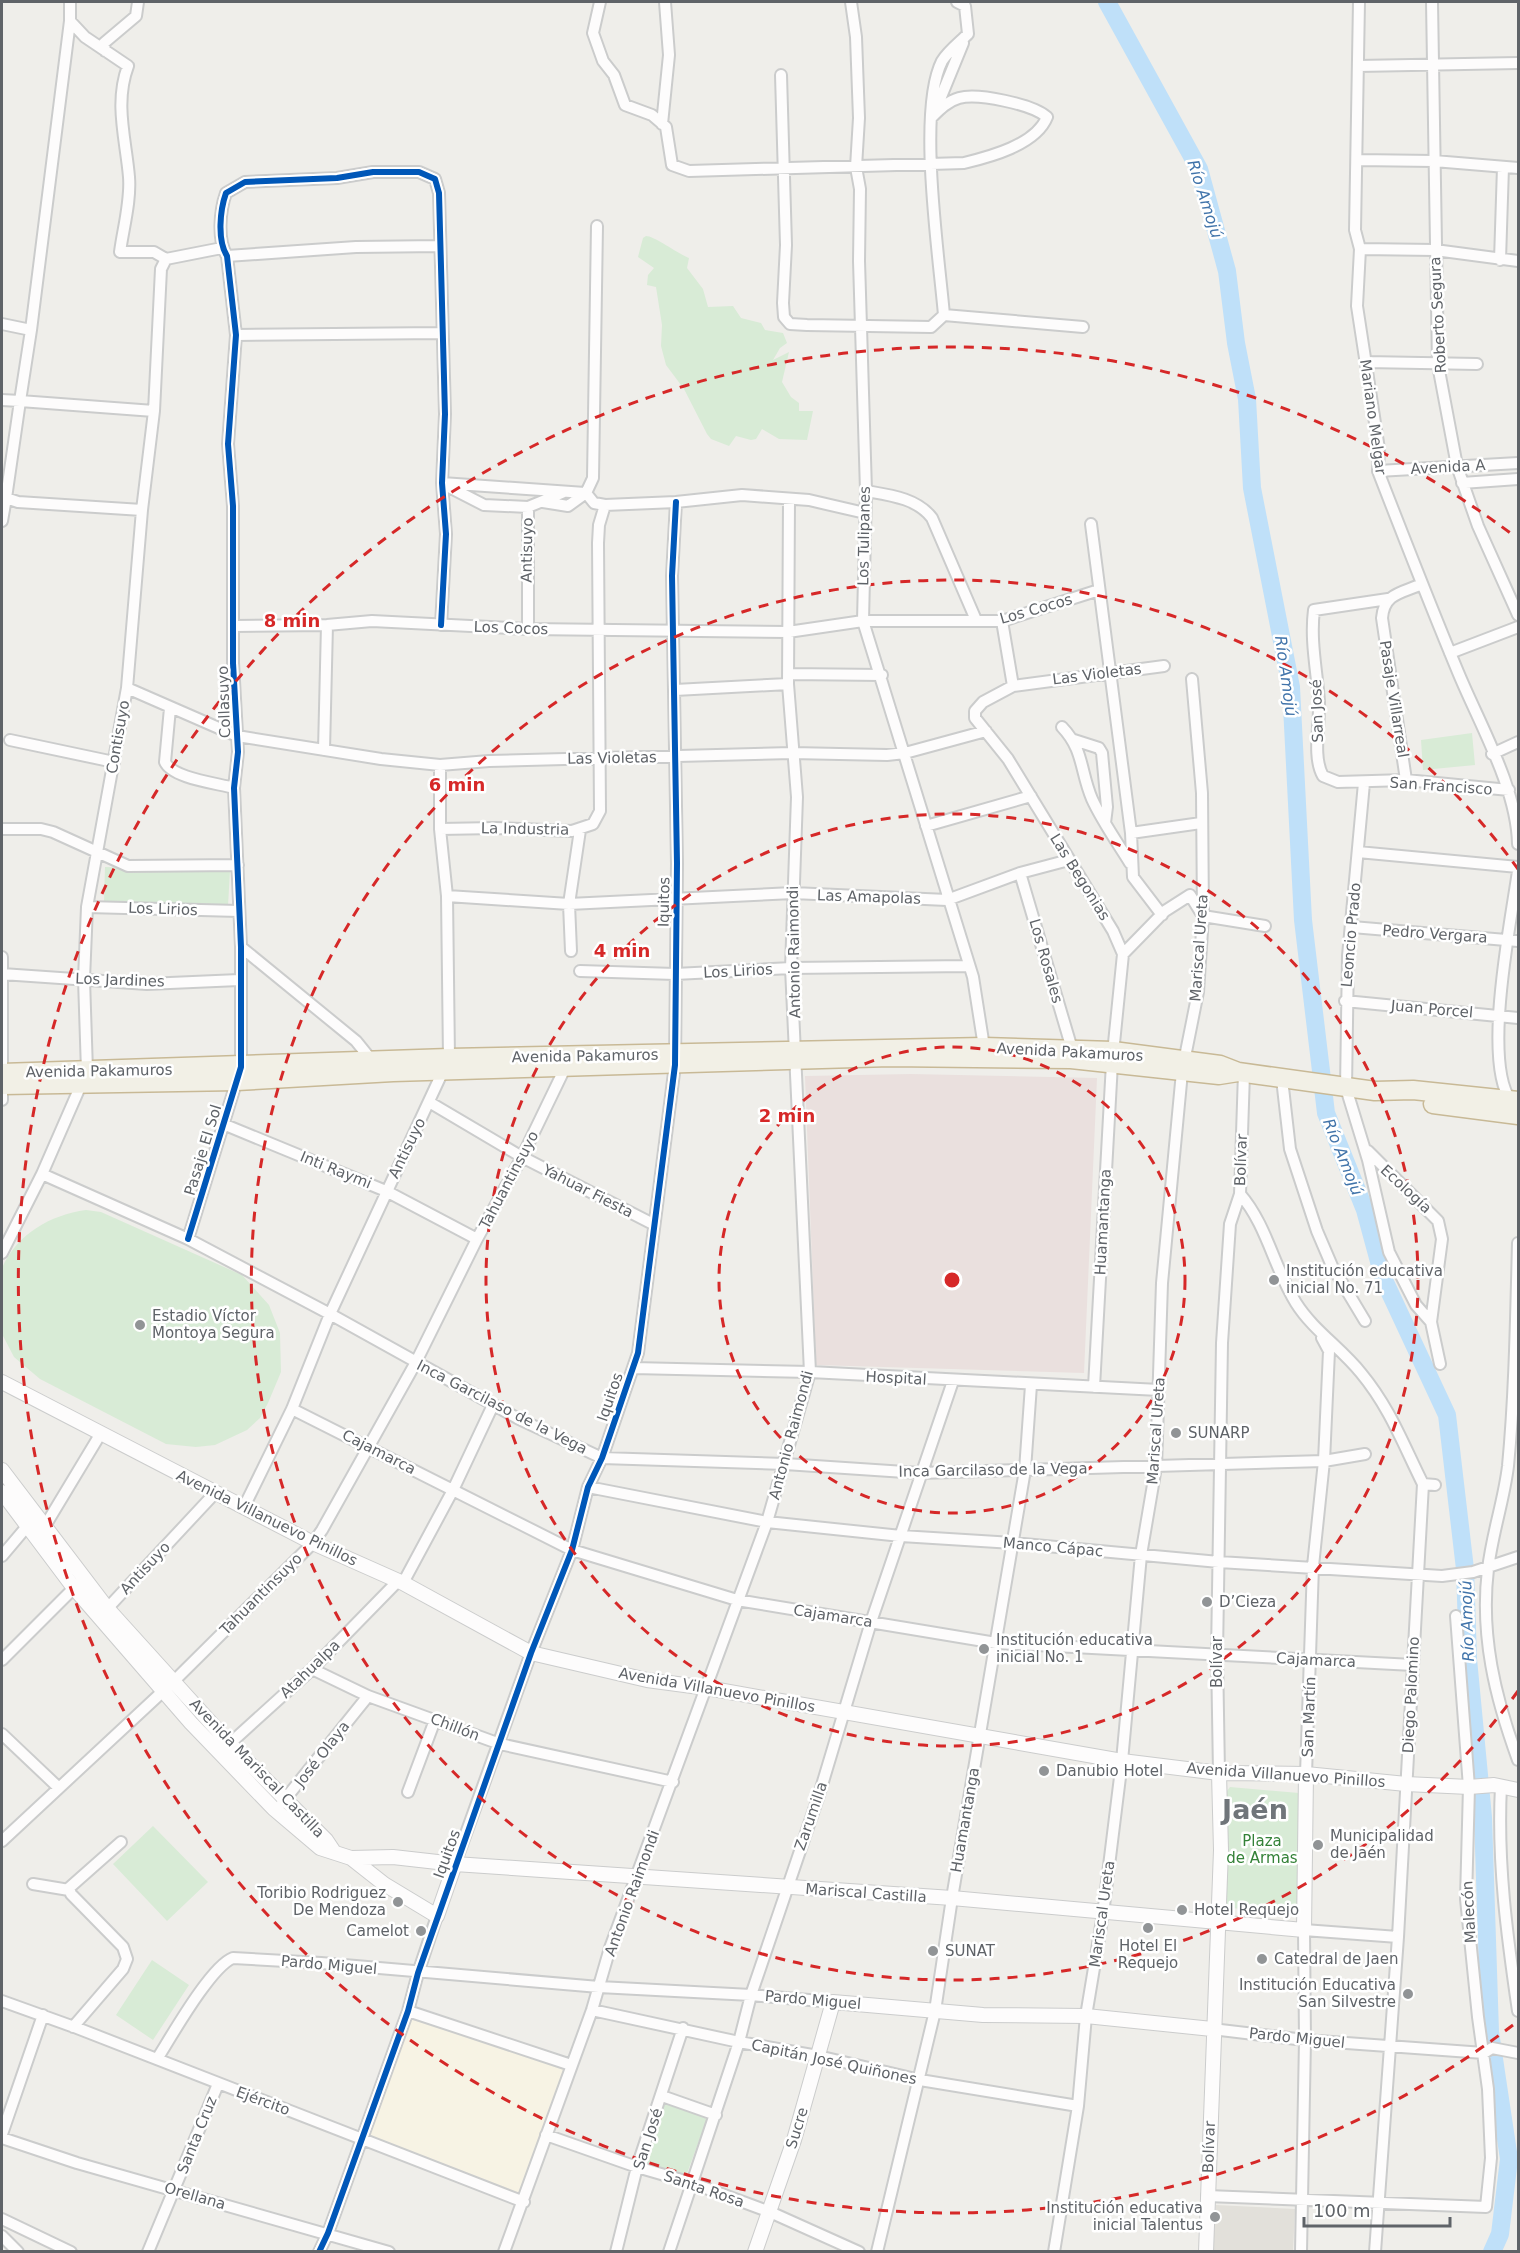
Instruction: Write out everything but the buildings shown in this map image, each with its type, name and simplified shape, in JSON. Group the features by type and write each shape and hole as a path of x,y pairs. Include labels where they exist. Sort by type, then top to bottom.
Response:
{"highway":[{"name":"Avenida Pakamuros","path":"2,1083 84,1078 984,1047 1072,1049 1183,1066 1220,1065 1241,1073 1288,1080 1376,1091 1413,1090 1516,1107"},
{"name":"Avenida Pakamuros","path":"797,1055 1113,1057"},
{"name":"Avenida Pakamuros","path":"239,1074 373,1063 565,1068 675,1059"}],"street":[{"path":"2,521 31,330 70,21 70,2"},
{"path":"105,51 104,43 135,16 138,2"},
{"path":"600,2 593,33 603,61 614,75 625,105 652,115 666,128 672,150 672,165 689,171 964,163 995,155 1020,144 1045,122 1047,117 1024,106 989,98 961,97 947,103 932,117"},
{"path":"662,124 669,55 665,2"},
{"path":"944,315 931,165 932,117 936,78 943,59 965,37 968,26 964,6 957,2"},
{"name":"Mariano Melgar","path":"1359,2 1355,230 1360,249 1357,306 1379,449 1378,471 1450,653 1509,790 1518,822 1518,844"},
{"name":"Roberto Segura","path":"1432,2 1438,365 1462,483 1478,526 1518,615"},
{"name":"Los Tulipanes","path":"851,5 856,37 860,118 856,167 860,189 866,491 863,621 882,675 947,900 973,977 984,1047"},
{"path":"70,21 85,37 128,66 121,103 123,143 129,179 120,252 154,252 166,259 224,252 440,246 445,414 442,483 446,543 441,625"},
{"path":"1358,66 1518,63"},
{"path":"782,75 784,317 790,324 931,327 944,315 1083,327"},
{"path":"1357,160 1434,161 1518,168"},
{"path":"1500,260 1503,167"},
{"name":"Collasuyo","path":"239,1074 241,946 234,788 238,752 233,506 228,444 236,334 224,252 222,204 226,193 245,182 337,178 373,172 419,172 435,179 439,193 440,246"},
{"path":"543,502 568,506 586,493 592,478 595,456 597,226"},
{"path":"1360,249 1435,250 1518,261"},
{"name":"Contisuyo","path":"2,1253 42,1174 84,1078 87,907 127,688 142,510 154,411 161,269 166,259"},
{"path":"2,324 31,330"},
{"path":"236,334 441,333"},
{"path":"1366,362 1477,364"},
{"path":"2,400 154,411"},
{"name":"Avenida A","path":"1378,471 1518,463"},
{"name":"Avenida A","path":"1462,483 1518,479"},
{"path":"442,483 562,494 586,493"},
{"path":"442,483 484,505 528,507"},
{"path":"866,491 899,498 924,507 932,518 976,620"},
{"path":"586,493 594,503 605,505 676,502 742,495 835,504 865,513"},
{"name":"Antisuyo","path":"528,629 528,507 562,494"},
{"path":"4,498 18,502 142,510"},
{"name":"Antonio Raimondi","path":"504,2252 592,2010 637,1876 674,1782 737,1600 767,1522 810,1372 797,1055 791,968 797,797 788,679 789,500"},
{"name":"Iquitos","path":"319,2252 328,2233 408,2011 418,1972 437,1916 531,1653 572,1550 588,1487 602,1458 638,1353 675,1059 675,690 672,631 676,502"},
{"path":"601,758 598,631 599,525 605,505"},
{"path":"1090,524 1131,833 1133,877 1162,915"},
{"path":"1388,599 1422,584"},
{"name":"Los Cocos","path":"234,626 327,625 372,621 598,631 788,632 863,621 1002,621 1099,590"},
{"name":"Pasaje Villarreal","path":"1388,599 1384,604 1382,618 1406,780"},
{"name":"San José","path":"1338,782 1323,776 1319,770 1319,704 1312,628 1314,609 1388,599"},
{"path":"1002,621 1012,686"},
{"path":"324,750 327,625"},
{"path":"1450,653 1518,627"},
{"name":"Las Violetas","path":"975,718 977,706 1012,686 1164,666"},
{"path":"675,690 788,679 882,675"},
{"name":"Mariscal Ureta","path":"1054,2252 1078,2106 1086,2016 1103,1914 1122,1761 1141,1555 1156,1467 1162,1283 1183,1066 1198,992 1203,916 1202,793 1192,679"},
{"name":"Las Violetas","path":"127,688 237,736 440,765 792,753 905,753 986,731"},
{"path":"170,708 165,762 167,768 177,774 234,788"},
{"name":"Las Begonias","path":"975,718 1008,759 1113,931 1123,954"},
{"path":"1062,727 1074,740 1092,799 1132,866"},
{"path":"10,740 114,762"},
{"path":"1074,740 1099,748 1102,753 1106,787 1105,823"},
{"path":"1492,754 1518,742"},
{"name":"La Industria","path":"440,829 580,830 593,824 600,811 601,758"},
{"name":"Antisuyo","path":"244,1506 292,1409 330,1314 447,1065 447,896 440,829 440,765"},
{"name":"San Francisco","path":"1338,782 1406,780 1509,790"},
{"name":"Leoncio Prado","path":"1359,1132 1340,1087 1364,783"},
{"path":"926,826 1031,796"},
{"path":"1131,833 1201,823"},
{"path":"2,829 47,830 128,866 238,864"},
{"path":"571,951 569,904 580,830"},
{"path":"1358,852 1518,869 1513,940 1499,1015 1498,1035 1503,1086 1516,1107"},
{"name":"Las Amapolas","path":"447,896 569,904 793,893 947,900 1020,873 1069,860"},
{"name":"Los Rosales","path":"1020,873 1072,1049"},
{"path":"1113,1057 1123,954 1162,915 1190,895 1203,916 1265,926"},
{"name":"Los Lirios","path":"87,907 238,911"},
{"name":"Pedro Vergara","path":"1352,927 1513,940"},
{"path":"241,946 356,1041 373,1063"},
{"path":"2,957 2,1083"},
{"name":"Los Lirios","path":"580,971 675,974 791,968 968,966"},
{"name":"Los Jardines","path":"2,974 147,984 239,980"},
{"name":"Juan Porcel","path":"1345,1001 1518,1018"},
{"name":"Huamantanga","path":"1094,1387 1113,1057"},
{"name":"Tahuantinsuyo","path":"2,1841 169,1686 313,1543 415,1364 477,1239 522,1157 565,1068"},
{"name":"Bolívar","path":"1206,2252 1212,2029 1221,1850 1217,1654 1223,1310 1230,1224 1240,1194 1241,1073"},
{"name":"Pasaje El Sol","path":"188,1239 239,1074"},
{"path":"1288,1080 1290,1149 1317,1231 1332,1266 1365,1321"},
{"name":"Yahuar Fiesta","path":"429,1102 522,1157 653,1224"},
{"name":"Inti Raymi","path":"223,1124 386,1191 477,1239"},
{"path":"1359,1132 1368,1160 1389,1252 1416,1305 1431,1322 1440,1364"},
{"name":"Ecología","path":"1359,1132 1370,1156 1422,1201 1438,1221 1442,1239 1431,1322"},
{"name":"Inca Garcilaso de la Vega","path":"42,1174 188,1239 330,1314 415,1364 602,1458 785,1464 920,1473 1156,1467 1221,1462 1324,1461 1365,1454"},
{"name":"Diego Palomino","path":"1240,1194 1254,1210 1296,1303 1318,1330 1360,1372 1383,1404 1396,1423 1422,1484 1398,1937 1375,2252"},
{"path":"1518,1243 1517,1387 1513,1470 1488,1568 1486,1639 1498,1700 1518,1760"},
{"name":"San Martín","path":"1301,2252 1306,1774 1313,1566 1324,1461 1329,1351 1318,1330"},
{"name":"Hospital","path":"633,1368 810,1372 1159,1390"},
{"name":"Zarumilla","path":"669,2252 716,2115 751,1995 819,1795 871,1622 953,1381"},
{"name":"Avenida Villanuevo Pinillos","path":"2,1382 313,1543 400,1582 531,1653 647,1680 706,1688 1122,1761 1219,1773 1306,1774 1406,1784 1497,1786"},
{"name":"Huamantanga","path":"877,2252 935,2011 1025,1470 1031,1385"},
{"name":"Atahualpa","path":"219,1754 312,1669 400,1582 453,1490 493,1405"},
{"name":"Cajamarca","path":"292,1409 572,1550 737,1600 996,1643 1413,1665"},
{"path":"2,1556 28,1524 45,1526 101,1433"},
{"name":"Avenida Mariscal Castilla","path":"2,1470 45,1526 79,1583"},
{"path":"1422,1484 1435,1485"},
{"name":"Manco Cápac","path":"588,1487 767,1522 901,1536 1219,1562 1313,1566 1442,1576 1473,1572 1518,1557"},
{"name":"Avenida Mariscal Castilla","path":"2,1492 169,1686 230,1744 280,1805 320,1848 334,1852"},
{"name":"Antisuyo","path":"103,1612 215,1493"},
{"path":"2,1660 79,1583"},
{"name":"Malecón","path":"1379,2204 1486,2207 1491,2158 1488,2050 1478,2017 1466,1899 1472,1787 1456,1616"},
{"name":"Chillón","path":"312,1669 368,1696 500,1744 674,1782"},
{"name":"Avenida Mariscal Castilla","path":"169,1686 219,1754 280,1805"},
{"name":"José Olaya","path":"280,1805 368,1696"},
{"path":"408,1792 435,1720"},
{"path":"2,1734 59,1788"},
{"path":"1497,1786 1518,1780"},
{"path":"1497,1786 1518,1790"},
{"path":"1497,1786 1503,1902 1518,2011"},
{"path":"69,1890 121,1842"},
{"name":"Mariscal Castilla","path":"334,1852 351,1858 393,1857 455,1864 952,1898 1103,1914 1398,1937"},
{"path":"351,1858 384,1884 437,1916"},
{"path":"33,1884 69,1890 123,1947 127,1959 118,1974 73,2026"},
{"name":"Pardo Miguel","path":"157,2059 206,1984 225,1963 233,1958 321,1963 599,1987 751,1995 983,2015 1086,2016 1305,2040 1518,2053"},
{"name":"Ejército","path":"2,2001 73,2026 524,2202"},
{"name":"Sucre","path":"755,2252 794,2140 834,2002"},
{"name":"Capitán José Quiñones","path":"592,2010 739,2042 818,2056 920,2080 1078,2106"},
{"path":"408,2011 571,2065"},
{"path":"2,2136 43,2015"},
{"name":"San José","path":"616,2252 637,2167 683,2028"},
{"name":"Santa Cruz","path":"148,2252 176,2190 218,2084"},
{"path":"662,2096 716,2115"},
{"name":"Santa Rosa","path":"546,2135 637,2167 692,2183 770,2212 859,2252"},
{"name":"Orellana","path":"2,2136 389,2252"},
{"path":"1207,2196 1379,2204"},
{"path":"2,2219 71,2252"},
{"path":"2,2236 18,2252"}],"shaded area":[{"path":"911,1074 1097,1078 1084,1373 816,1365 805,1076"},
{"path":"410,2014 568,2067 523,2195 368,2136"},
{"path":"1216,2205 1295,2209 1293,2251 1213,2251"}],"green space":[{"path":"646,236 689,258 687,268 703,289 708,307 733,306 741,318 761,323 765,330 783,333 787,343 780,348 773,360 789,352 782,382 791,397 799,403 799,411 813,411 807,440 779,439 762,429 756,439 736,436 729,446 711,439 707,434 684,389 666,365 661,346 662,325 656,287 647,285 648,275 654,268 638,257 643,238"},
{"path":"1472,733 1475,765 1423,770 1421,740"},
{"path":"105,867 230,871 228,906 104,902"},
{"name":"Estadio Víctor Montoya Segura","path":"86,1210 101,1212 242,1275 269,1305 280,1333 281,1372 260,1418 247,1430 215,1445 196,1447 166,1444 40,1379 14,1357 2,1334 2,1268 16,1245 36,1228 60,1216"},
{"name":"Plaza de Armas","path":"1230,1787 1299,1793 1298,1908 1293,1912 1229,1908 1224,1902 1227,1791"},
{"path":"153,1826 208,1882 167,1921 113,1864"},
{"path":"152,1960 189,1985 153,2040 116,2015"},
{"path":"665,2100 707,2119 686,2176 644,2163"}],"waterway":[{"name":"Río Amojú","path":"1107,2 1199,169 1227,271 1236,343 1247,399 1252,488 1291,687 1303,920 1326,1113 1365,1210 1384,1280 1447,1415 1465,1569 1468,1659 1483,1817 1490,2032 1509,2159 1500,2234 1492,2252"}],"cycle path":[{"path":"188,1239 241,1067 241,947 234,788 238,752 233,663 233,506 228,444 236,335 221,225 226,193 245,182 337,178 373,172 419,172 435,179 439,193 445,414 442,483 446,534 441,625"},
{"path":"319,2252 328,2233 408,2011 418,1973 531,1653 572,1550 588,1487 602,1458 638,1353 675,1065 677,863 672,576 676,502"}],"place":[{"name":"Institución educativa inicial No. 71","path":"1274,1280"},
{"name":"Estadio Víctor Montoya Segura","path":"140,1325"},
{"name":"SUNARP","path":"1176,1433"},
{"name":"D’Cieza","path":"1207,1602"},
{"name":"Institución educativa inicial No. 1","path":"984,1649"},
{"name":"Danubio Hotel","path":"1044,1771"},
{"name":"Municipalidad de Jaén","path":"1318,1845"},
{"name":"Toribio Rodriguez De Mendoza","path":"398,1902"},
{"name":"Hotel Requejo","path":"1182,1910"},
{"name":"Hotel El Requejo","path":"1148,1928"},
{"name":"Camelot","path":"421,1931"},
{"name":"SUNAT","path":"933,1951"},
{"name":"Catedral de Jaen","path":"1262,1959"},
{"name":"Institución Educativa San Silvestre","path":"1408,1994"},
{"name":"Institución educativa inicial Talentus","path":"1215,2217"}],"district":[{"name":"Jaén","path":"1255,1809"}]}
